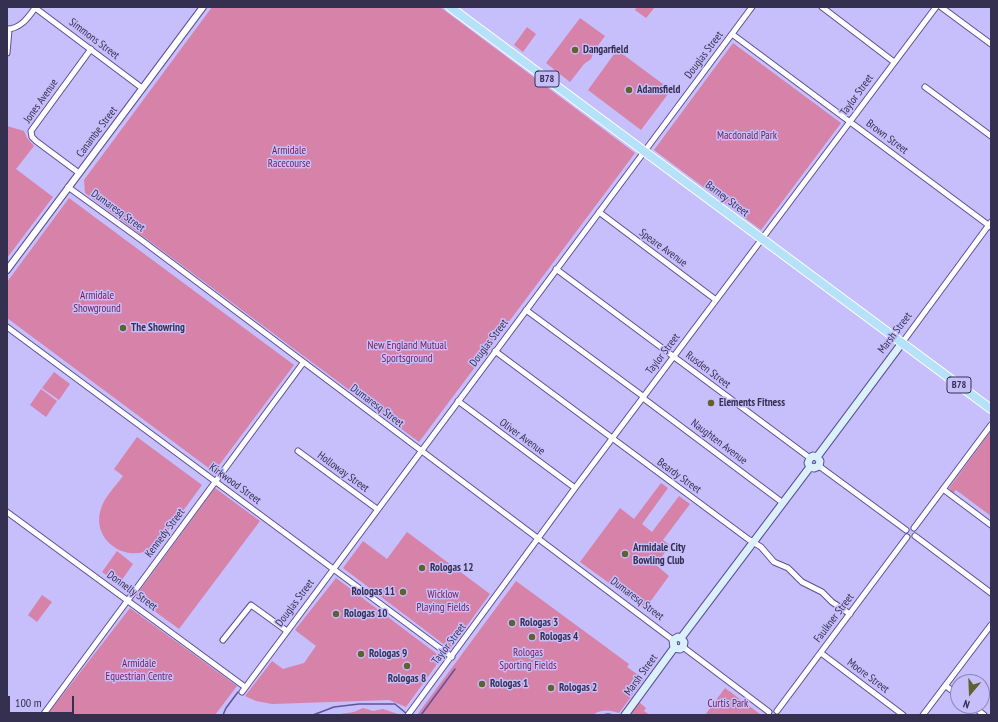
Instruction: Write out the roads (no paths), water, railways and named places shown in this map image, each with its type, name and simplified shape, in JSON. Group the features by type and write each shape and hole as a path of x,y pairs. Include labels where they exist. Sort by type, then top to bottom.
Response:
{"main road":[{"name":"Barney Street","path":"450,7 991,409"},
{"name":"Marsh Street","path":"814,458 902,343"},
{"path":"682,638 810,467 808,463 814,458 820,461 819,466 814,468 810,467"},
{"path":"676,638 682,638 684,642 683,647 678,649 674,644 676,638"},
{"name":"Marsh Street","path":"625,715 674,644"}],"street":[{"name":"Canambe Street","path":"7,270 203,7"},
{"name":"Douglas Street","path":"243,689 752,7"},
{"path":"822,7 894,62"},
{"name":"Taylor Street","path":"409,714 575,488 936,7"},
{"path":"941,7 991,44"},
{"name":"Simmons Street","path":"35,8 142,88"},
{"path":"7,53 8,29 18,27 27,20 35,8"},
{"name":"Brown Street","path":"732,34 990,225"},
{"name":"Jones Avenue","path":"79,173 36,141 32,137 31,131 91,49"},
{"path":"925,87 991,136"},
{"name":"Dumaresq Street","path":"68,188 140,239 421,452 539,539 674,644"},
{"name":"Speare Avenue","path":"599,212 716,300"},
{"name":"Marsh Street","path":"902,343 990,225"},
{"name":"Rusden Street","path":"556,269 674,357 814,458"},
{"name":"Naughten Avenue","path":"526,310 783,503"},
{"name":"Kirkwood Street","path":"7,327 452,657"},
{"name":"Beardy Street","path":"495,351 762,547 774,562 788,568 802,582 822,592 832,602 850,614"},
{"name":"Kennedy Street","path":"43,715 303,363"},
{"name":"Oliver Avenue","path":"458,401 575,488"},
{"path":"914,528 991,425"},
{"name":"Holloway Street","path":"298,451 377,509"},
{"path":"819,466 906,530"},
{"path":"943,489 991,524"},
{"name":"Donnelly Street","path":"7,512 127,600 243,689"},
{"path":"906,530 909,527 914,528"},
{"path":"914,528 916,531 915,536"},
{"path":"906,530 905,534 907,537 912,538 915,536"},
{"path":"915,536 991,593"},
{"name":"Faulkner Street","path":"778,713 907,537"},
{"path":"223,640 251,605 287,631"},
{"path":"923,715 991,625"},
{"path":"683,647 768,713 773,709 778,713"},
{"name":"Moore Street","path":"821,653 903,715"},
{"path":"946,686 950,689"}],"waterway":[{"path":"421,715 455,669"},
{"path":"223,715 226,708 238,692"},
{"path":"313,715 334,707 359,704 395,704 407,714"},
{"path":"602,715 614,715"}],"place":[{"name":"Dangarfield","path":"575,50"},
{"name":"Adamsfield","path":"629,90"},
{"name":"The Showring","path":"123,328"},
{"name":"Elements Fitness","path":"711,403"},
{"name":"Armidale City Bowling Club","path":"625,554"},
{"name":"Rologas 12","path":"422,568"},
{"name":"Rologas 11","path":"403,592"},
{"name":"Rologas 10","path":"336,614"},
{"name":"Rologas 3","path":"512,623"},
{"name":"Rologas 4","path":"532,637"},
{"name":"Rologas 9","path":"361,654"},
{"name":"Rologas 8","path":"407,666"},
{"name":"Rologas 1","path":"482,684"},
{"name":"Rologas 2","path":"551,688"}],"park label":[{"name":"Macdonald Park","path":"747,136"},
{"name":"Armidale Racecourse","path":"289,157"},
{"name":"Armidale Showground","path":"97,302"},
{"name":"New England Mutual Sportsground","path":"407,352"},
{"name":"Wicklow Playing Fields","path":"443,601"},
{"name":"Rologas Sporting Fields","path":"528,659"},
{"name":"Armidale Equestrian Centre","path":"139,670"},
{"name":"Curtis Park","path":"728,704"}]}
